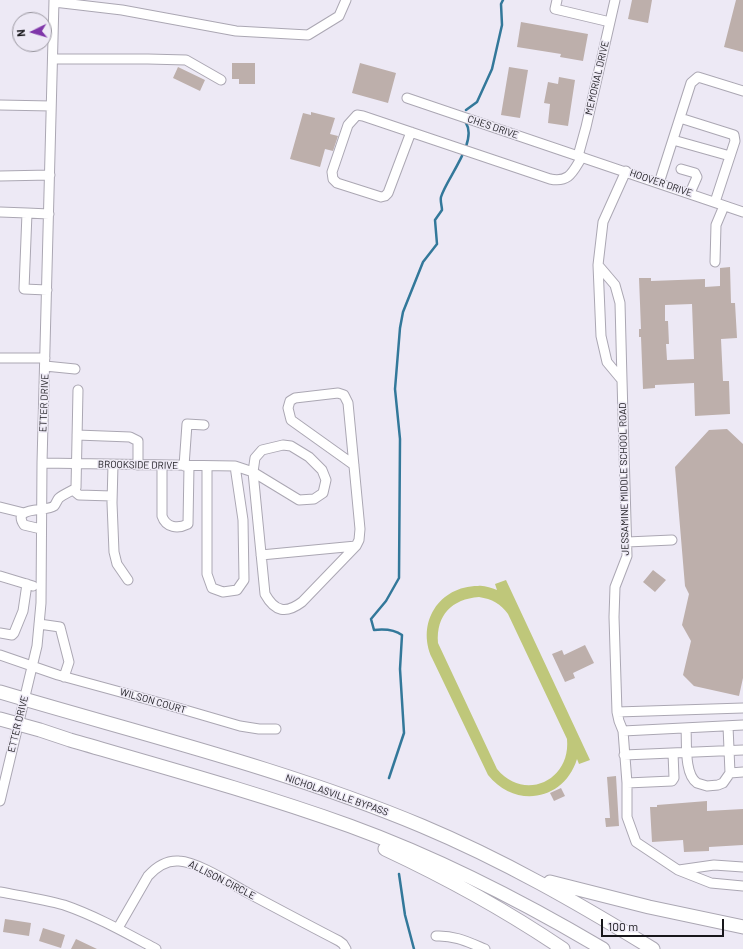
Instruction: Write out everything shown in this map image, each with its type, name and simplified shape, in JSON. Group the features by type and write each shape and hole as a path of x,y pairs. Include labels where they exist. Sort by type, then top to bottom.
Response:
{"highway":[{"name":"NICHOLASVILLE BYPASS","path":"0,692 126,728 331,791 423,826 528,876 579,904 653,949"},
{"path":"0,719 18,723 294,807 374,835 467,876 538,912 603,949"},
{"path":"294,807 421,866 468,891 533,929 563,949"},
{"path":"528,876 573,888 743,927"},
{"path":"700,918 743,920"}],"street":[{"path":"54,1 122,10 236,31 308,35 339,16 346,0"},
{"path":"557,0 555,9 610,22"},
{"name":"MEMORIAL DRIVE","path":"411,132 388,193 384,196 381,197 337,183 333,179 332,172 348,125 357,115 411,132 555,180 564,179 570,176 580,156 615,0"},
{"name":"ETTER DRIVE","path":"0,801 37,646 39,624 54,1"},
{"path":"53,59 186,60 221,80"},
{"path":"659,183 691,83 698,77 743,91"},
{"name":"CHES DRIVE","path":"407,98 580,156"},
{"path":"0,105 52,106"},
{"path":"680,118 734,135 735,141 715,202"},
{"path":"673,140 730,156"},
{"name":"HOOVER DRIVE","path":"580,156 743,212"},
{"path":"681,169 694,173 697,177 690,193"},
{"path":"622,380 607,362 601,336 598,265 603,222 626,172"},
{"path":"0,176 50,175"},
{"path":"715,262 716,225 724,206"},
{"path":"0,212 49,214"},
{"path":"27,213 24,289 47,290"},
{"name":"JESSAMINE MIDDLE SCHOOL ROAD","path":"598,265 615,286 620,303 627,556 614,587 614,617 617,712 623,731 627,783 627,817 636,842 678,870 711,883 743,886"},
{"path":"0,358 45,362 75,369"},
{"path":"0,507 24,513 30,510 42,510 53,506 58,499 76,488 78,390"},
{"path":"253,472 265,594 270,603 276,608 284,610 294,608 302,602 356,546 359,540 360,529 354,466 348,404 344,395 338,393 295,398 290,401 288,408 291,420 354,466"},
{"path":"162,466 162,516 164,522 175,527 183,526 188,524 187,424 204,425"},
{"path":"77,435 130,437 138,441 138,465"},
{"name":"BROOKSIDE DRIVE","path":"42,463 235,466 253,472 299,500 314,499 323,493 326,480 322,470 309,457 291,446 283,445 262,450 255,458 253,472"},
{"path":"113,465 112,496 114,552 117,564 128,580"},
{"path":"207,466 207,574 212,588 223,592 237,590 244,580 243,520 235,466"},
{"path":"73,490 79,495 112,496"},
{"path":"24,513 22,522 24,526 41,529"},
{"path":"627,542 672,540"},
{"path":"261,555 356,546"},
{"path":"0,576 41,588"},
{"path":"0,633 12,635 14,633 23,611 27,584"},
{"path":"39,624 60,627 69,662 64,676"},
{"name":"WILSON COURT","path":"0,655 64,676 240,726 259,729 276,729"},
{"path":"617,712 743,708"},
{"path":"623,731 743,725"},
{"path":"686,728 691,777 696,784 707,786 723,783 730,773 728,726"},
{"path":"624,755 743,750"},
{"path":"627,783 672,781 674,778 673,753"},
{"path":"730,773 743,772"},
{"name":"ALLISON CIRCLE","path":"118,928 148,876 166,863 180,861 188,862 217,876 339,941 346,949"},
{"path":"678,870 714,865 743,868"},
{"path":"0,892 63,905 118,928 156,949"},
{"path":"436,936 457,938 485,949"}],"green space":[{"path":"506,580 590,760 579,764 577,759 571,773 561,784 538,796 525,796 511,793 499,786 488,775 432,658 428,645 427,632 429,620 434,609 442,600 452,592 464,588 483,586 497,590 495,584","holes":["469,598 484,598 499,605 508,614 567,739 566,754 562,766 554,776 544,782 532,785 520,784 508,779 497,769 438,643 440,624 448,610 454,605"]}],"building":[{"path":"632,0 652,0 648,23 628,19"},
{"path":"736,0 743,0 743,52 724,47"},
{"path":"521,22 588,34 583,61 560,57 561,54 517,47"},
{"path":"232,63 255,63 255,84 239,84 239,79 232,79"},
{"path":"360,63 396,73 388,103 352,93"},
{"path":"178,67 205,80 200,91 173,78"},
{"path":"509,67 528,70 520,118 501,115"},
{"path":"559,77 575,80 568,126 548,123 550,104 544,103 548,82 558,84"},
{"path":"311,112 335,118 330,134 338,136 333,151 325,149 320,167 290,159 303,113 311,115"},
{"path":"730,267 731,303 735,303 737,338 721,339 723,381 729,381 730,414 695,416 694,383 655,385 655,388 643,389 641,337 639,337 639,329 641,329 639,278 651,278 651,281 705,279 705,287 720,286 720,268","holes":["692,304 694,359 667,360 666,344 669,344 668,321 665,321 665,305"]},
{"path":"727,429 743,444 743,678 739,696 694,686 683,675 691,641 682,625 689,594 685,586 675,467 709,430"},
{"path":"653,570 666,580 655,592 643,582"},
{"path":"585,645 594,663 573,673 575,678 565,682 552,654 562,650 564,655"},
{"path":"616,776 619,826 606,827 605,818 610,818 607,777"},
{"path":"561,788 565,796 554,801 550,793"},
{"path":"707,801 707,811 743,809 743,845 709,847 709,851 684,852 683,840 652,842 650,807 657,807 657,805"},
{"path":"5,919 31,923 29,936 3,932"},
{"path":"43,928 65,935 61,948 39,941"},
{"path":"76,939 97,949 71,949"}],"waterway":[{"path":"466,110 477,102 492,69 502,25 501,4 503,0"},
{"path":"389,778 404,733 400,669 402,635 389,630 374,630 371,619 386,601 399,578 400,439 395,389 400,328 403,312 423,262 437,244 435,220 442,210 441,199 444,189 465,150 469,131 466,123"},
{"path":"399,874 405,915 414,949"}]}
